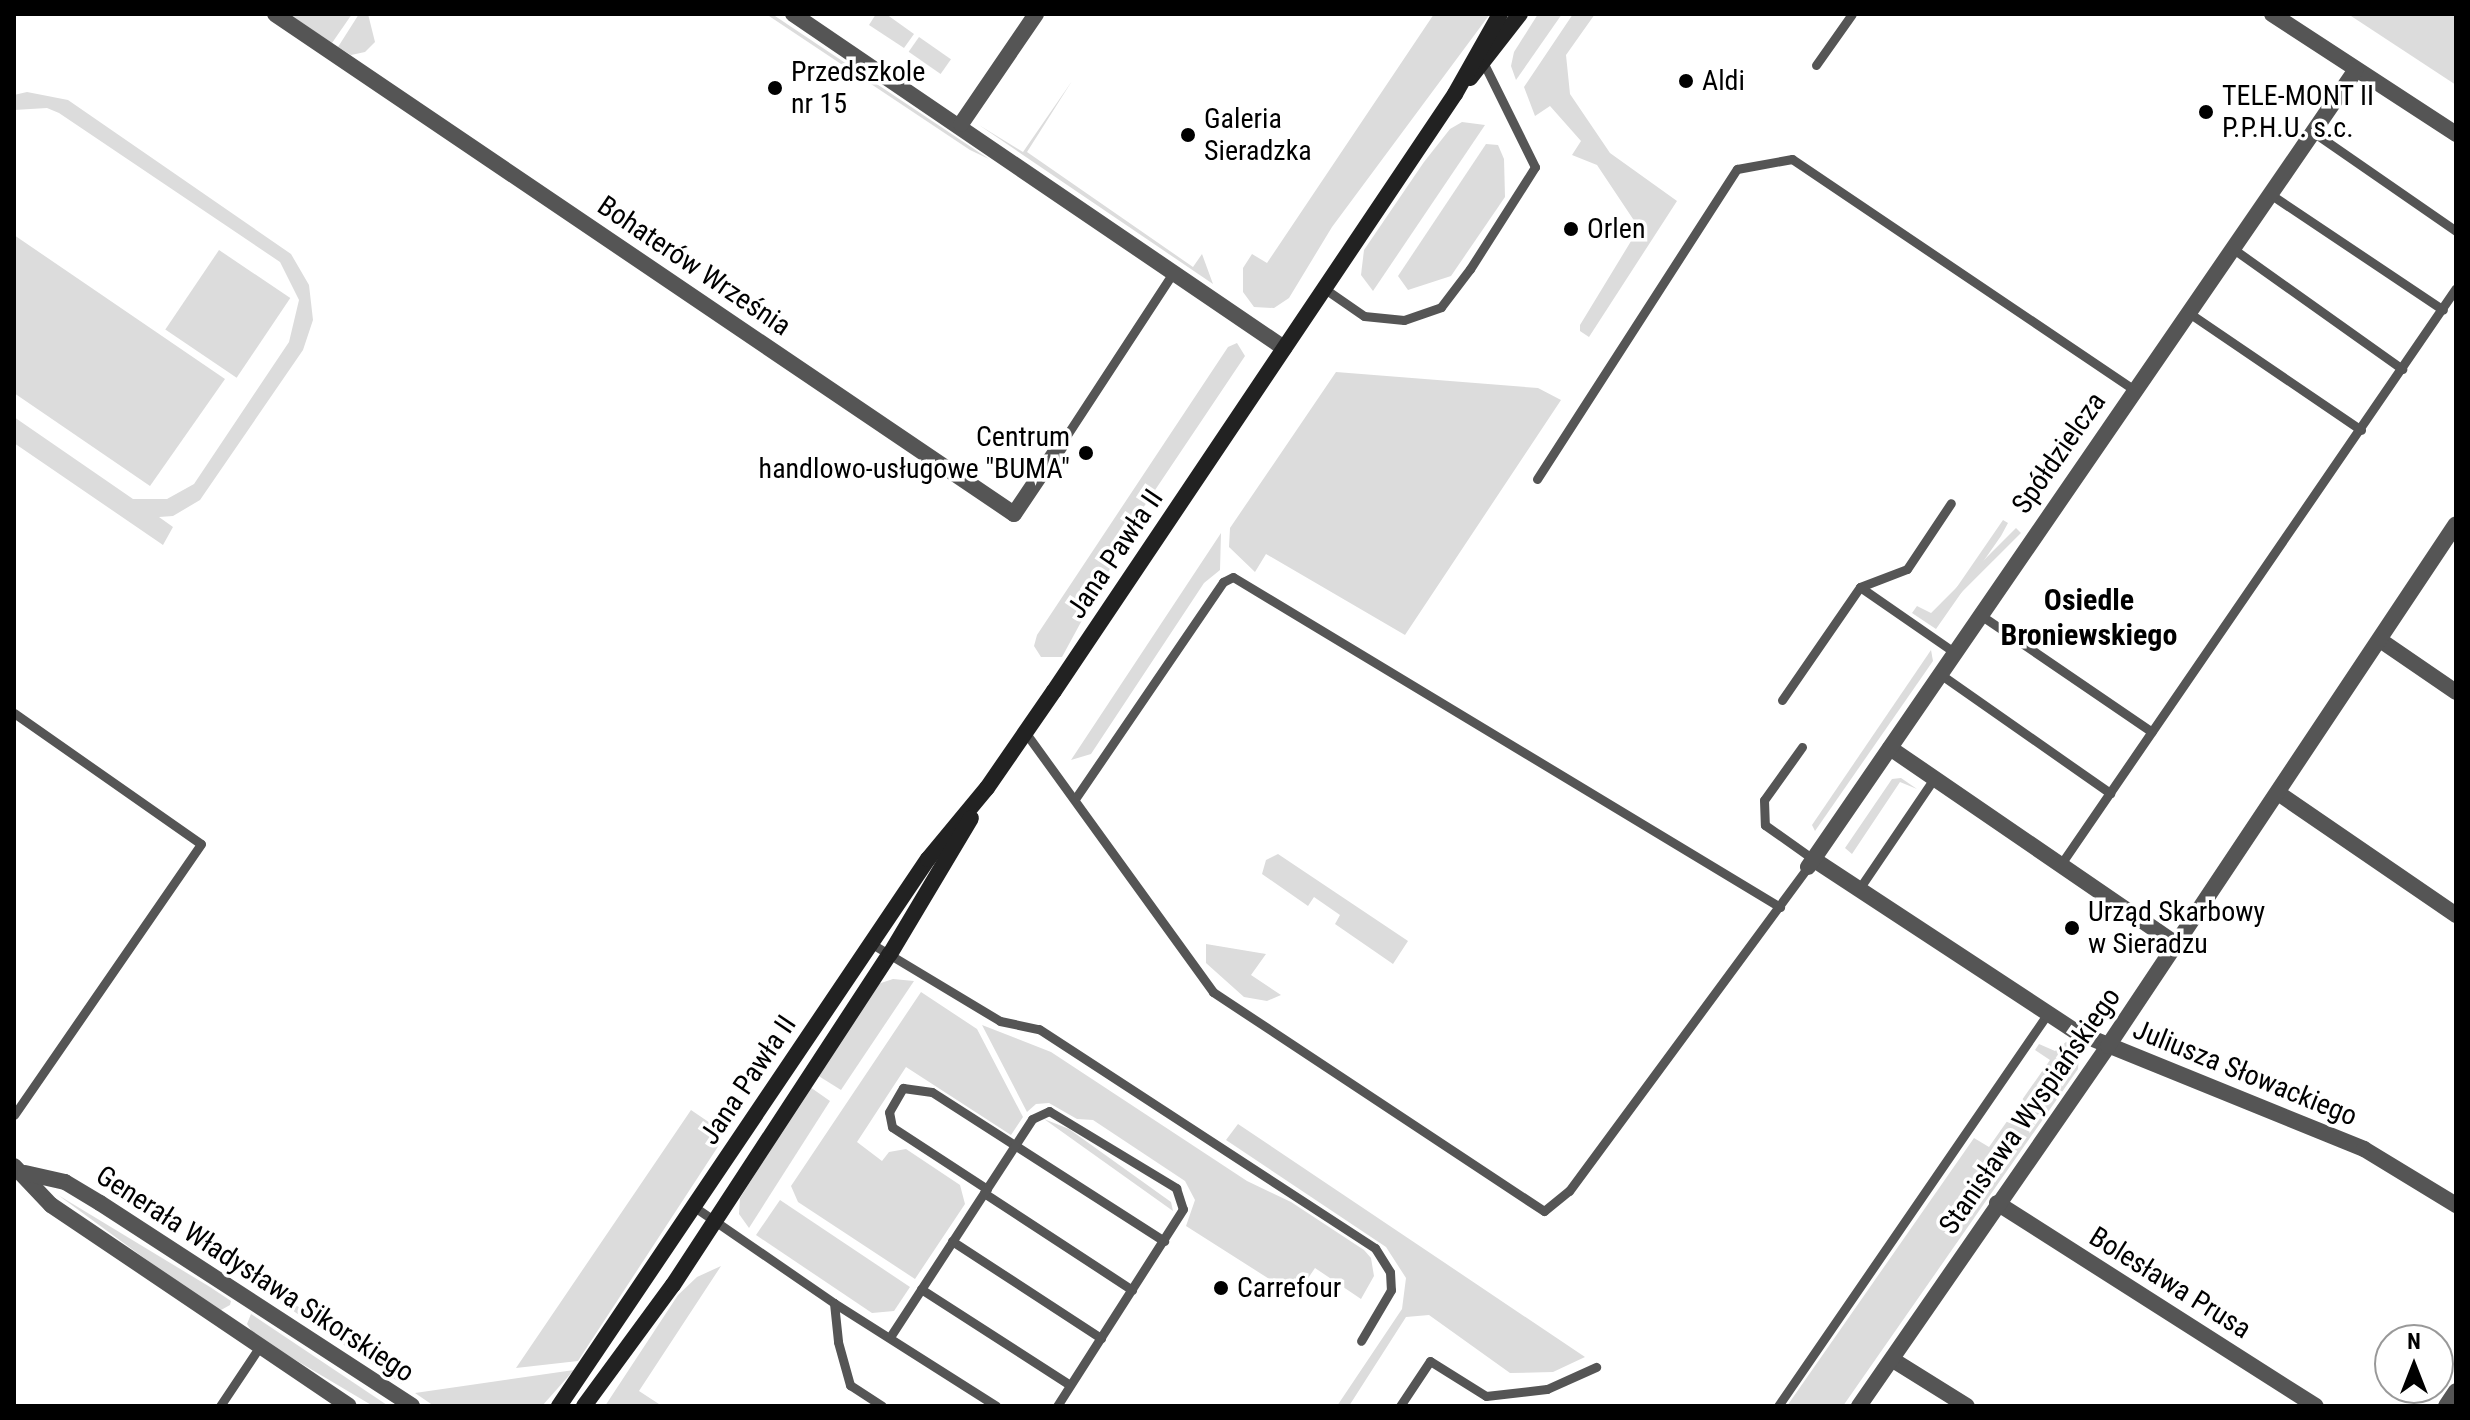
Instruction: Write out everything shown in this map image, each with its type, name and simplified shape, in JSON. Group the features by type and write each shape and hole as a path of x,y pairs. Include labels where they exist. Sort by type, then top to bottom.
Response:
{"main road":[{"name":"Jana Pawła II","path":"584,1406 673,1285 712,1219 890,954 987,788 1455,94 1500,14"},
{"name":"Jana Pawła II","path":"1455,94 1484,64 1520,14"},
{"name":"Jana Pawła II","path":"559,1406 936,849 987,788"}],"street":[{"name":"Bohaterów Września","path":"275,14 1014,514 1061,444"},
{"path":"793,14 961,124 1284,348"},
{"path":"961,124 1036,14"},
{"path":"2272,14 2355,71 2456,134"},
{"name":"Spółdzielcza","path":"1811,863 1979,614 2355,71"},
{"name":"Stanisława Wyspiańskiego","path":"1859,1406 2108,1046 2456,524"},
{"path":"2380,640 2456,692"},
{"path":"1890,748 2176,944"},
{"path":"2278,793 2456,915"},
{"name":"Juliusza Słowackiego","path":"1811,863 1859,889 2048,1013 2108,1046 2364,1149 2456,1205"},
{"name":"Generała Władysława Sikorskiego","path":"19,1169 51,1205 349,1406"},
{"name":"Generała Władysława Sikorskiego","path":"19,1169 65,1182 412,1406"},
{"name":"Bolesława Prusa","path":"1997,1203 2316,1406"},
{"path":"1893,1360 1967,1406"},
{"path":"2446,1406 2456,1391"}],"lane":[{"path":"1816,65 1852,14"},
{"path":"1325,289 1364,316 1404,320 1441,307 1515,205 1535,167 1525,140 1484,64"},
{"path":"2313,132 2456,231"},
{"path":"1537,479 1737,169 1792,159 2135,390"},
{"path":"2270,194 2443,310"},
{"path":"2232,248 2402,369"},
{"path":"1061,444 1174,271"},
{"path":"2061,864 2456,288"},
{"path":"2189,313 2361,430"},
{"path":"1782,700 1860,587 1907,569 1951,503"},
{"path":"1075,799 1223,582 1233,577 1780,907"},
{"path":"1860,587 1954,652"},
{"path":"1979,614 2152,732"},
{"path":"1940,674 2110,793"},
{"path":"14,713 201,844 14,1115"},
{"path":"1025,732 1213,992 1544,1211 1569,1191 1811,863 1765,825 1764,800 1802,747"},
{"path":"1859,889 1935,777"},
{"path":"872,944 1000,1021 1039,1029 1375,1248 1390,1272 1391,1290 1361,1341"},
{"path":"1778,1406 2048,1013"},
{"path":"1132,1290 892,1127 892,1104 903,1088 923,1087 1164,1241"},
{"path":"890,1337 1030,1122 1049,1111 1176,1188 1183,1197 1179,1218 1057,1406"},
{"path":"693,1206 834,1303 996,1406"},
{"path":"952,1241 1101,1338"},
{"path":"921,1289 1070,1385"},
{"path":"834,1303 838,1342 850,1385 882,1406"},
{"path":"220,1406 260,1346"},
{"path":"1400,1406 1430,1361 1486,1396 1547,1389 1596,1367"}],"shaded area":[{"path":"289,14 352,14 332,43"},
{"path":"359,14 368,14 375,42 365,52 351,55 338,47"},
{"path":"766,14 772,14 989,159 970,150"},
{"path":"876,14 886,14 914,34 904,48 869,25"},
{"path":"1434,14 1490,14 1332,227 1289,298 1274,308 1254,307 1243,292 1243,268 1252,254 1267,263"},
{"path":"1538,14 1562,14 1516,80 1511,66 1514,52"},
{"path":"1573,14 1595,14 1566,55 1570,94 1610,153 1677,201 1589,337 1580,331 1580,325 1639,228 1597,165 1572,155 1581,141 1550,106 1535,116 1524,87"},
{"path":"2348,14 2456,14 2456,85"},
{"path":"919,37 951,59 941,74 909,52"},
{"path":"1072,81 1027,152 1193,267 1202,254 1213,284 979,125 1023,152"},
{"path":"27,92 68,100 291,254 309,285 313,320 303,350 200,500 173,516 159,517 173,527 163,545 14,443 14,417 133,499 167,499 194,484 289,342 299,300 280,262 59,113 47,108 14,110 14,95"},
{"path":"1462,122 1485,125 1373,291 1361,275 1364,250 1424,162 1450,129"},
{"path":"1486,144 1498,145 1504,159 1505,197 1451,276 1408,290 1398,276"},
{"path":"14,235 225,379 150,486 14,393"},
{"path":"219,250 290,298 237,378 165,330"},
{"path":"1237,343 1245,356 1143,508 1062,657 1041,657 1034,646 1037,635 1228,347"},
{"path":"1336,372 1538,388 1561,400 1405,635 1266,554 1255,572 1229,547 1230,528"},
{"path":"2003,520 2008,523 2001,536 1936,629 1912,613 1917,606 1937,616"},
{"path":"2016,528 2021,533 1933,621 1928,616"},
{"path":"1221,533 1220,570 1204,583 1091,754 1071,760"},
{"path":"1931,650 1933,661 1815,831 1812,825"},
{"path":"1901,778 1917,789 1900,782 1852,854 1845,848 1892,779"},
{"path":"1278,854 1408,941 1393,964 1335,924 1340,915 1314,897 1308,906 1262,874 1266,860"},
{"path":"1206,944 1266,954 1251,975 1281,995 1267,1001 1244,997 1206,963"},
{"path":"893,979 914,981 841,1090 817,1075 878,984"},
{"path":"921,992 977,1029 1023,1117 1011,1135 906,1067 857,1142 882,1161 889,1152 906,1149 960,1185 965,1204 915,1279 798,1202 791,1186"},
{"path":"982,1025 1051,1052 1247,1181 1291,1202 1364,1250 1371,1258 1374,1276 1361,1299 1315,1268 1296,1296 1186,1226 1195,1200 1185,1181 1093,1120 1077,1119 1049,1103 1036,1104 1027,1112"},
{"path":"2066,1042 2079,1052 2078,1069 1843,1406 1787,1406 1974,1138 1989,1147 2050,1060 2035,1050 2039,1044 2055,1051"},
{"path":"810,1087 830,1101 749,1228 739,1214 740,1198"},
{"path":"691,1110 716,1127 721,1142 578,1361 516,1368"},
{"path":"1044,1119 1069,1129 1171,1202 1173,1211"},
{"path":"1238,1124 1585,1357 1553,1372 1510,1373 1429,1315 1406,1317 1349,1406 1337,1406 1402,1309 1406,1278 1386,1247 1226,1140"},
{"path":"58,1195 210,1287 231,1301 230,1305 221,1310 207,1304"},
{"path":"780,1200 910,1287 894,1311 872,1313 756,1235"},
{"path":"721,1266 639,1391 662,1406 605,1406 678,1295 697,1277"},
{"path":"276,1292 403,1376 402,1384 271,1296"},
{"path":"251,1314 387,1405 373,1406 255,1336 247,1324"},
{"path":"574,1370 542,1406 434,1406 415,1393"}],"place":[{"name":"Aldi","path":"1686,81"},
{"name":"Przedszkole nr 15","path":"775,88"},
{"name":"TELE-MONT II P.P.H.U. s.c.","path":"2206,112"},
{"name":"Galeria Sieradzka","path":"1188,135"},
{"name":"Orlen","path":"1571,229"},
{"name":"Centrum handlowo-usługowe \"BUMA\"","path":"1086,453"},
{"name":"Urząd Skarbowy w Sieradzu","path":"2072,928"},
{"name":"Carrefour","path":"1221,1288"}],"district":[{"name":"Osiedle Broniewskiego","path":"2089,617"}]}
